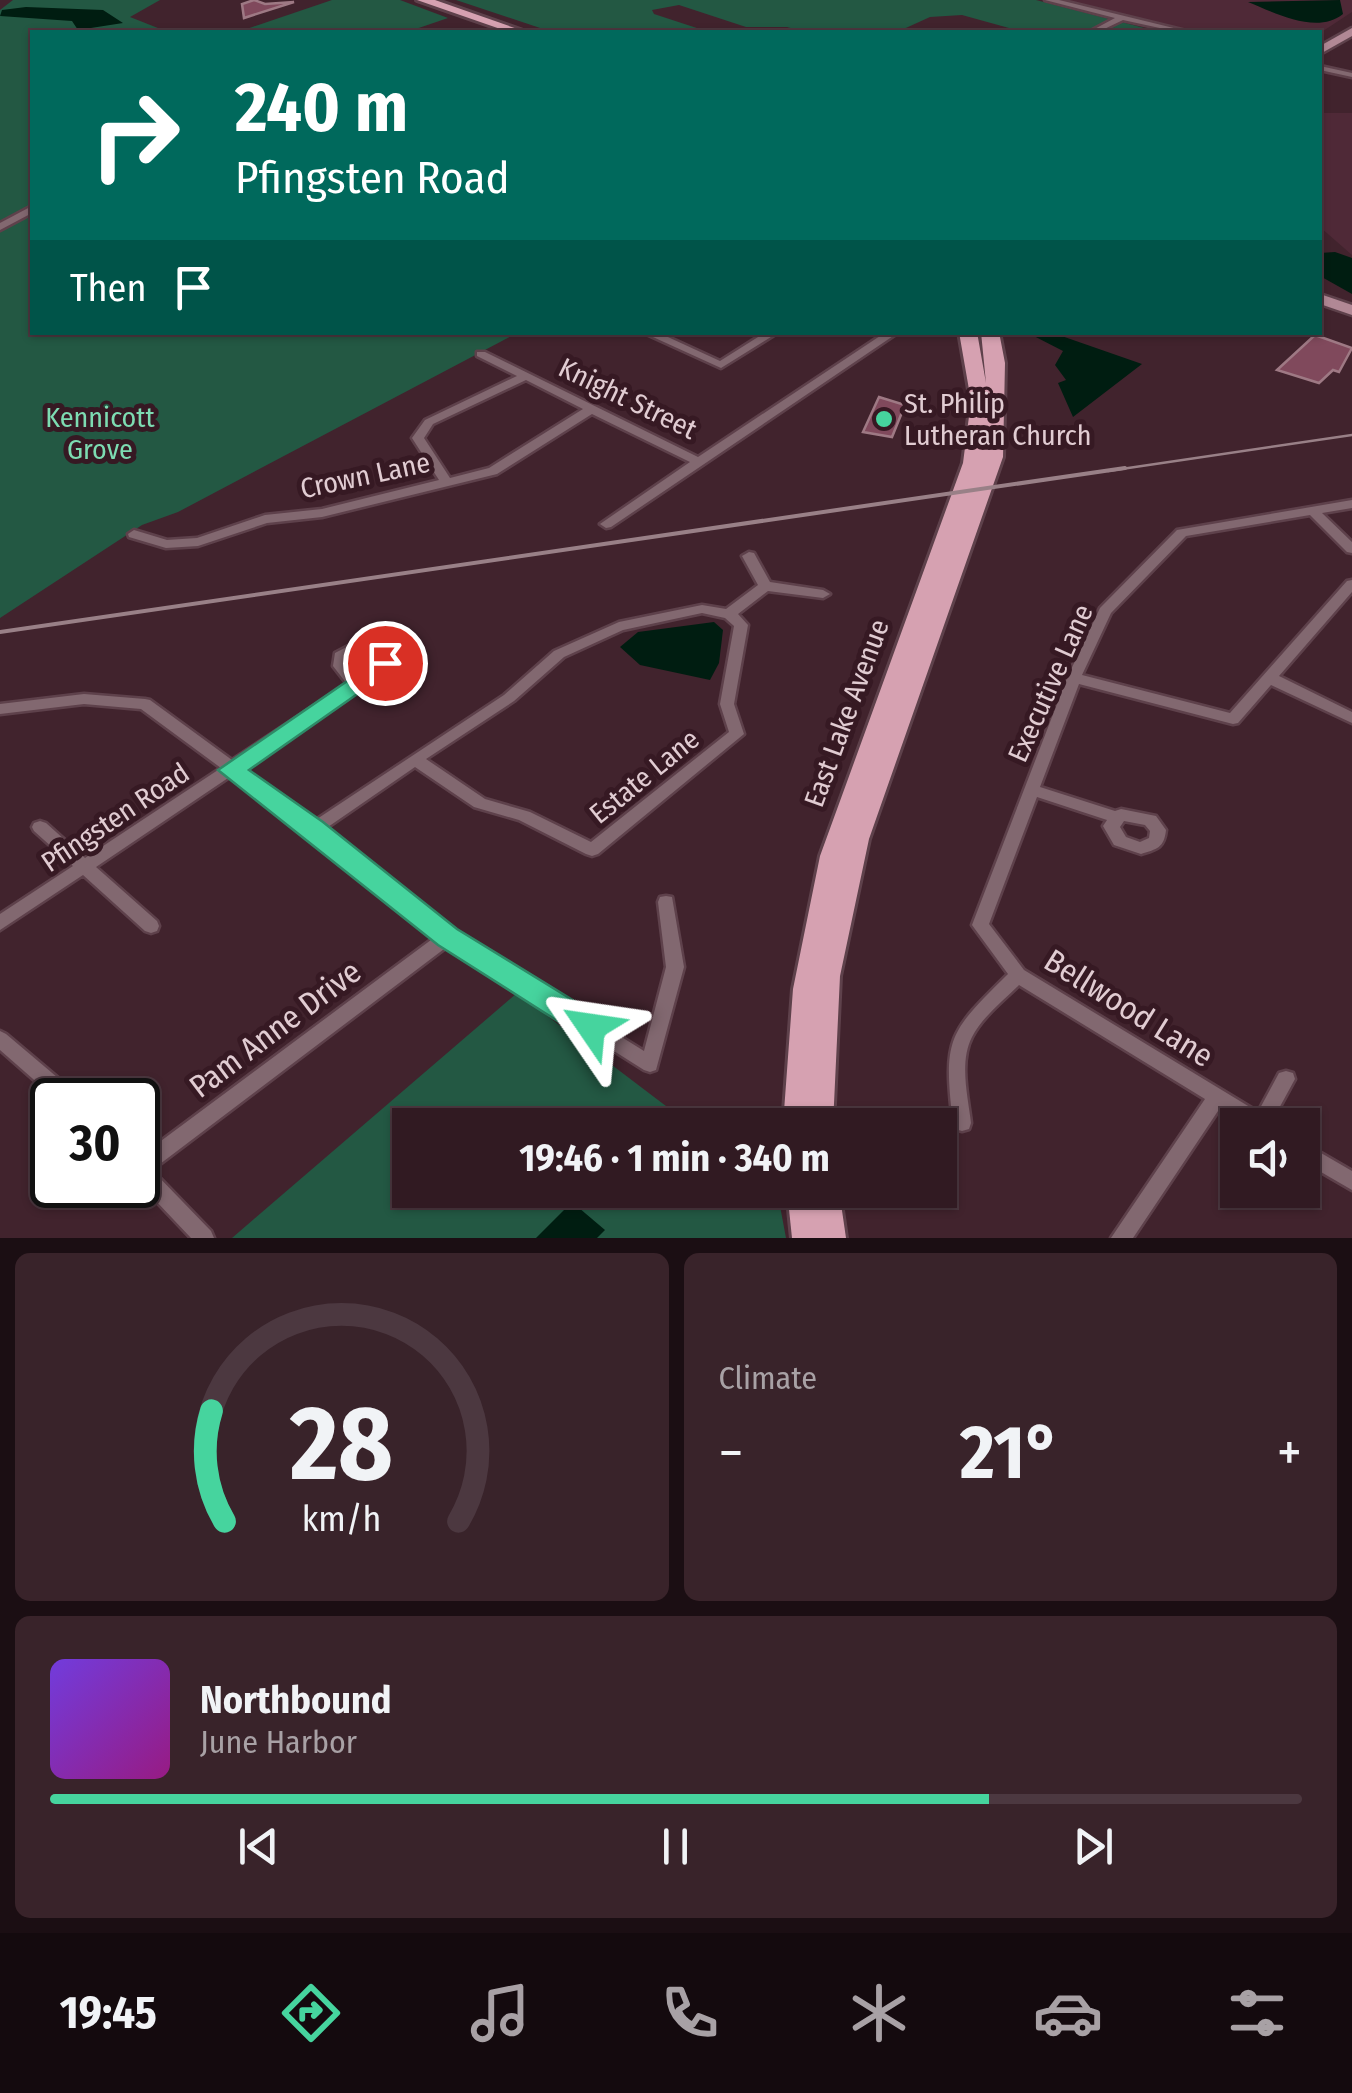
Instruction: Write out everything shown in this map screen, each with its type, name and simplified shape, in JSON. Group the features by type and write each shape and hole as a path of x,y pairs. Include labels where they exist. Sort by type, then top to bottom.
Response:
{"main road":[{"path":"423,0 504,30"},
{"path":"442,0 532,30"},
{"path":"1322,51 1352,31"},
{"path":"1322,303 1352,313"},
{"name":"East Lake Avenue","path":"799,1108 807,989 833,856 973,463 979,376 969,335"},
{"name":"East Lake Avenue","path":"819,1108 826,976 856,840 993,457 996,363 991,335"},
{"path":"805,1208 808,1238"},
{"path":"826,1208 830,1238"}],"street":[{"path":"1049,0 1177,30"},
{"path":"1097,30 1120,18"},
{"path":"1322,68 1352,75"},
{"path":"0,227 30,210"},
{"path":"654,335 721,365 769,335"},
{"path":"606,524 889,335"},
{"name":"Knight Street","path":"480,354 698,462"},
{"path":"446,483 418,438 428,422 526,376"},
{"name":"Crown Lane","path":"134,534 166,544 198,542 265,519 322,513 493,471 592,408"},
{"name":"Executive Lane","path":"980,925 1074,678 1105,612 1182,533 1352,504"},
{"path":"1312,510 1352,549"},
{"path":"749,556 765,586"},
{"path":"1074,678 1233,719 1352,584"},
{"path":"314,828 509,698 559,654 619,626 702,609 729,614 765,586 822,594"},
{"name":"Estate Lane","path":"416,759 480,803 524,816 592,850 737,734 727,704 740,625 729,614"},
{"path":"1270,678 1352,718"},
{"name":"Pfingsten Road","path":"0,923 356,684"},
{"path":"0,709 84,698 145,704 314,828 448,937 650,1064 675,967 666,902"},
{"path":"1030,790 1116,817"},
{"path":"40,826 151,926"},
{"name":"Bellwood Lane","path":"980,925 1018,975 1235,1108"},
{"name":"Pam Anne Drive","path":"160,1153 448,937"},
{"path":"962,1123 954,1062 960,1034 1018,975"},
{"path":"0,1038 45,1078"},
{"path":"1271,1108 1286,1079"},
{"path":"1121,1238 1217,1097"},
{"path":"1320,1162 1352,1182"},
{"path":"160,1192 204,1238"}],"shaded area":[{"path":"1060,0 1352,0 1352,12 1322,32 1188,30"},
{"path":"1340,0 1343,14 1321,23 1296,20 1248,2"},
{"path":"2,10 103,10 123,23 78,30 72,21 0,16"},
{"path":"1322,113 1352,113 1352,255 1322,229"},
{"path":"1335,252 1352,258 1352,294 1322,277 1322,253"},
{"path":"1032,335 1059,335 1142,364 1073,417 1058,383 1066,380 1055,365 1063,351"},
{"path":"714,622 723,630 719,663 710,680 640,665 620,647 638,632"},
{"path":"566,1208 579,1208 605,1230 597,1238 536,1238"}],"green space":[{"name":"Kennicott Grove","path":"13,0 160,0 130,17 163,30 30,30 30,335 513,335 178,512 142,525 0,618 0,10"},
{"path":"332,0 400,0 448,18 413,30 244,30"},
{"path":"456,0 1036,0 1152,30 1016,30 962,15 930,17 901,30 798,30 746,27 679,5 652,10 703,30 546,30"},
{"path":"517,993 669,1108 392,1108 392,1208 780,1208 786,1238 232,1238"}],"building":[{"path":"254,0 265,4 294,2 244,18 242,4"},
{"path":"1315,335 1352,348 1339,372 1333,370 1319,383 1277,370"},
{"name":"St. Philip Lutheran Church","path":"879,397 905,405 892,437 863,432"}],"railway":[{"path":"1108,471 1352,435"},
{"path":"0,632 1125,468"}],"place":[{"name":"St. Philip Lutheran Church","path":"884,419"}],"route":[{"path":"385,663 230,770 314,828 448,937 591,1027"}]}
